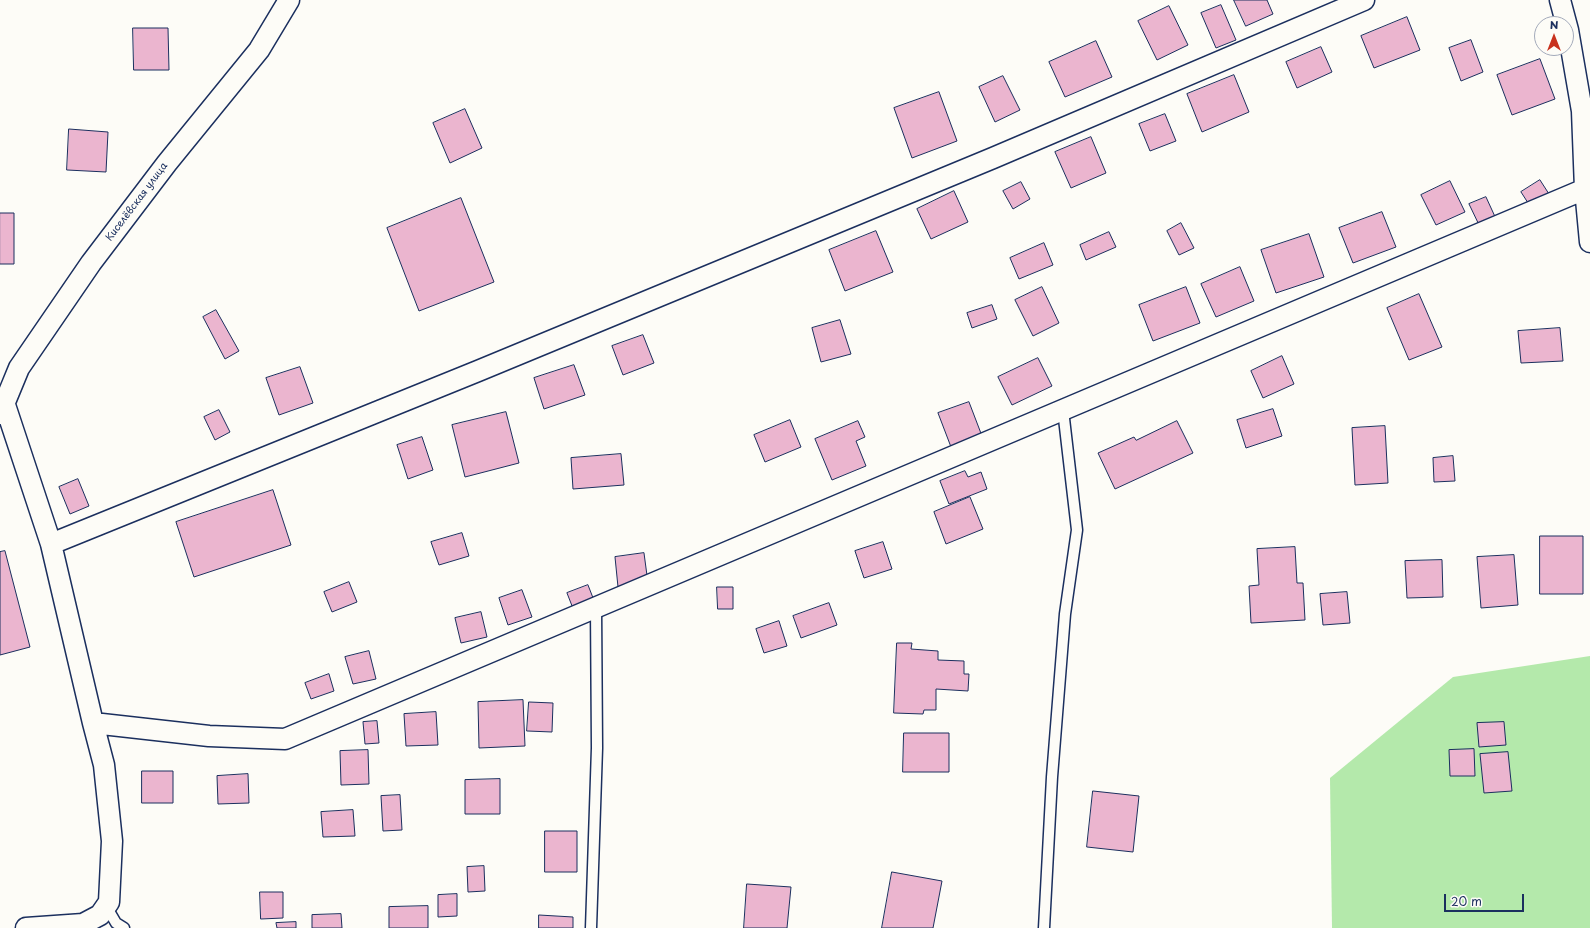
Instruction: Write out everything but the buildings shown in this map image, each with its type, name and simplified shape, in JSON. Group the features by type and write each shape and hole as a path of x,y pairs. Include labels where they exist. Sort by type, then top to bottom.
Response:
{"street":[{"name":"Киселёвская улица","path":"3,410 19,368 91,263 167,163 259,50 289,0"},
{"path":"51,544 478,371 993,158 1364,0"},
{"path":"1560,0 1568,30 1582,111 1585,189 1590,242"},
{"path":"93,723 209,736 285,739 1585,189"},
{"path":"3,410 51,544 104,765 112,841 109,902 100,915 83,924 26,928"}],"lane":[{"path":"1044,928 1052,777 1065,614 1077,530 1063,410"},
{"path":"591,928 594,893 598,748 596,607"},
{"path":"106,906 116,923 124,928"}],"green space":[{"path":"1590,656 1590,928 1332,928 1330,778 1453,677"}]}
